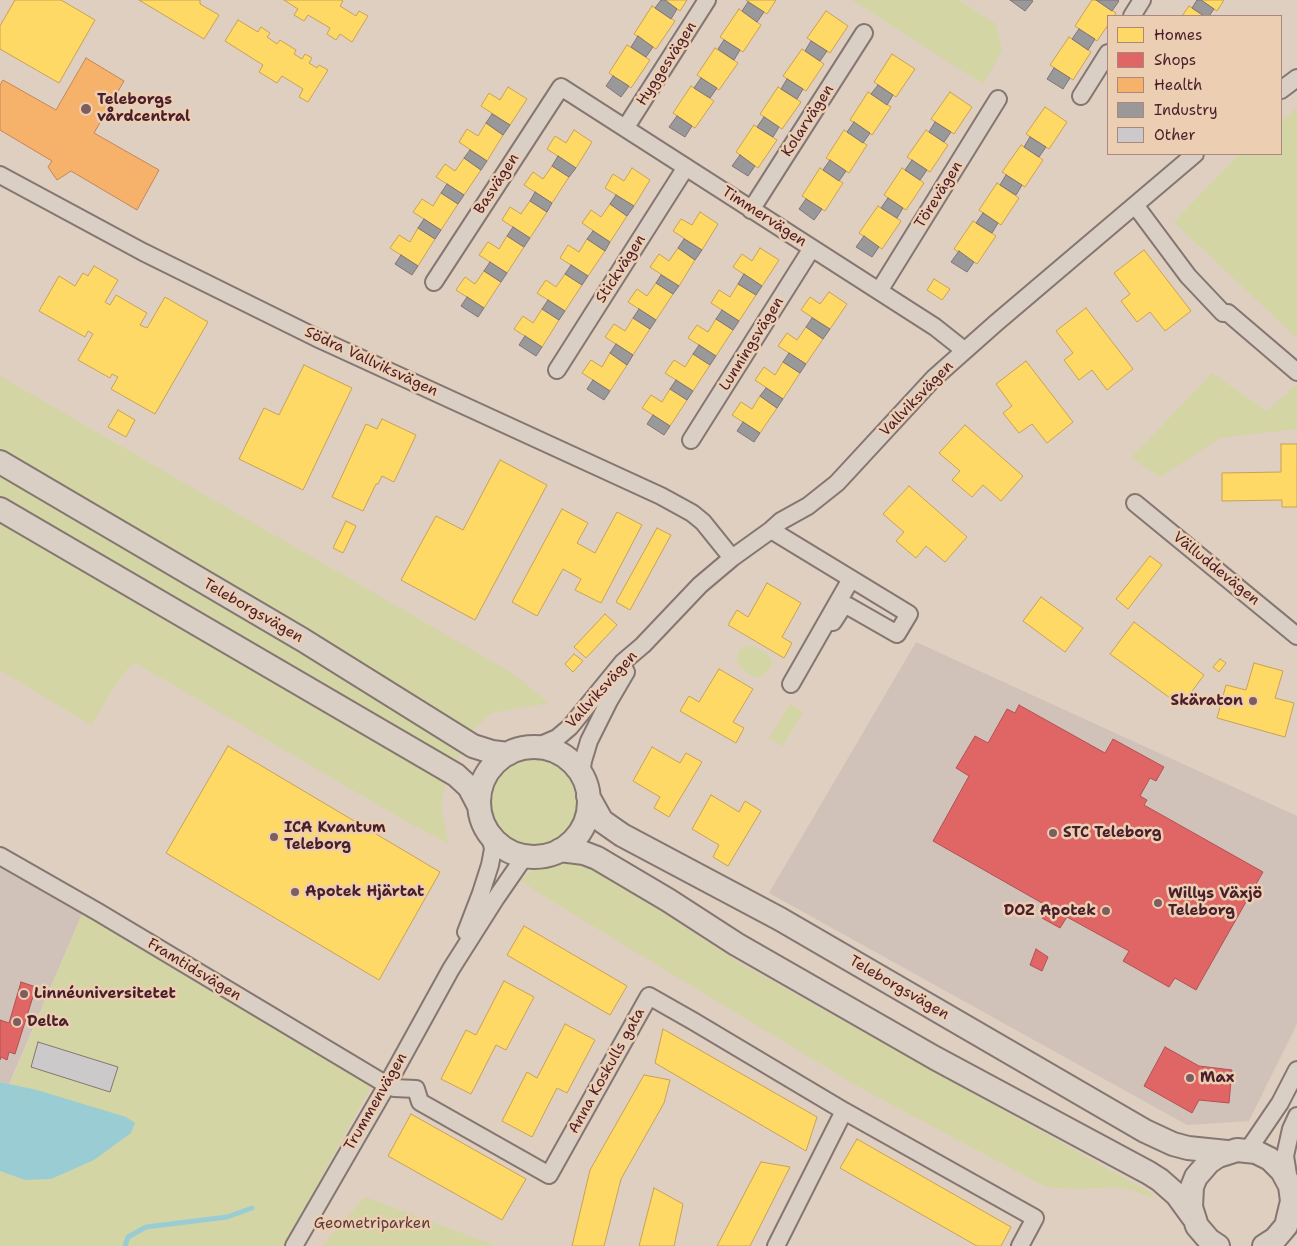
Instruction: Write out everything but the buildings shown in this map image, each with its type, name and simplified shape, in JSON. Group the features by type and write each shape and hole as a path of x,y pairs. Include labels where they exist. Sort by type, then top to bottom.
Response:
{"main road":[{"name":"Teleborgsvägen","path":"0,462 303,640 473,746 492,752 508,754"},
{"path":"0,509 456,775 469,786 479,806"},
{"path":"536,747 554,750 573,763 581,774 588,796 588,812 582,827 573,840 560,850 543,856 525,856 506,849 490,835 482,821 479,806 480,790 486,775 495,763 516,750 536,747"},
{"name":"Teleborgsvägen","path":"588,796 602,821 622,835 780,919 1145,1130 1173,1144 1188,1148 1237,1151 1263,1155 1282,1171 1293,1192"},
{"path":"560,850 598,858 736,944 918,1048 1149,1173 1173,1191 1202,1236"},
{"path":"1202,1236 1191,1197 1196,1177 1209,1162 1237,1151"},
{"path":"1264,1246 1275,1239 1286,1226 1291,1210 1293,1192"}],"street":[{"name":"Hyggesvägen","path":"626,127 708,0"},
{"path":"1133,15 1142,0"},
{"name":"Kolarvägen","path":"751,210 864,33"},
{"path":"1081,96 1107,55"},
{"path":"1282,89 1297,78"},
{"name":"Timmervägen","path":"561,86 935,327 964,350"},
{"name":"Basvägen","path":"434,282 561,86"},
{"name":"Törevägen","path":"879,291 998,99"},
{"name":"Vallviksvägen","path":"536,747 557,738 570,727 624,662 700,585 781,521 808,506 837,483 913,399 964,350 1195,155"},
{"name":"Stickvägen","path":"556,370 686,167"},
{"name":"Södra Vallviksvägen","path":"0,175 143,252 307,333 661,496 692,513 703,522 732,558"},
{"path":"1135,205 1188,276 1223,312 1228,313 1297,372"},
{"name":"Lunningsvägen","path":"691,440 812,248"},
{"name":"Välluddevägen","path":"1135,503 1297,636"},
{"path":"771,530 909,614 898,634 848,606 842,608 833,622"},
{"path":"791,684 851,579"},
{"name":"Vallviksvägen","path":"581,774 589,741 602,714 642,645"},
{"name":"Trummenvägen","path":"451,969 490,865 492,849 490,835"},
{"name":"Framtidsvägen","path":"0,856 387,1084"},
{"name":"Trummenvägen","path":"288,1246 297,1240 451,969 525,856"},
{"name":"Anna Koskulls gata","path":"387,1084 394,1088 416,1089 420,1102 549,1176 649,996 844,1111 1035,1218 1020,1246"},
{"path":"1237,1151 1280,1103 1297,1070"},
{"path":"776,1246 844,1111"},
{"path":"1293,1192 1285,1156 1291,1129 1297,1116"}],"shaded area":[{"path":"916,642 1297,816 1297,1024 1249,1121 1187,1125 769,893"},
{"name":"Linnéuniversitetet","path":"0,856 85,907 9,1084 0,1082"}],"green space":[{"path":"852,0 959,0 996,24 1002,51 983,84"},
{"path":"1297,108 1297,338 1174,222 1238,155 1282,155 1282,120"},
{"path":"1212,373 1267,411 1297,384 1297,429 1220,438 1160,477 1131,458"},
{"path":"0,376 512,673 549,703 491,713 473,730 447,778 441,804 448,843 409,823 134,662 120,678 91,725 0,670"},
{"path":"754,646 761,650 772,661 771,668 761,677 755,677 747,673 739,666 737,657 740,649"},
{"path":"790,704 803,712 783,746 769,738"},
{"path":"524,757 542,757 558,764 571,777 578,793 578,811 571,827 558,840 542,847 524,847 508,840 495,827 488,811 488,793 495,777 508,764"},
{"path":"568,861 586,866 608,877 738,962 1153,1194 1151,1198 1133,1190 1115,1187 1079,1189 1046,1187 857,1086 520,880 541,864"},
{"path":"85,907 372,1085 295,1225 291,1246 0,1246 0,1082 10,1084"},
{"name":"Geometriparken","path":"365,1197 496,1246 322,1246"}],"water":[{"path":"0,1082 37,1090 126,1117 135,1123 131,1133 94,1160 51,1179 25,1180 0,1171"}],"waterway":[{"path":"125,1246 128,1237 146,1227 227,1217 252,1208"}],"place":[{"name":"Teleborgs vårdcentral","path":"86,109"},
{"name":"Skäraton","path":"1253,701"},
{"name":"STC Teleborg","path":"1053,833"},
{"name":"ICA Kvantum Teleborg","path":"274,837"},
{"name":"Apotek Hjärtat","path":"295,892"},
{"name":"Willys Växjö Teleborg","path":"1158,903"},
{"name":"DOZ Apotek","path":"1106,911"},
{"name":"Linnéuniversitetet","path":"24,994"},
{"name":"Delta","path":"17,1022"},
{"name":"Max","path":"1190,1078"}]}
